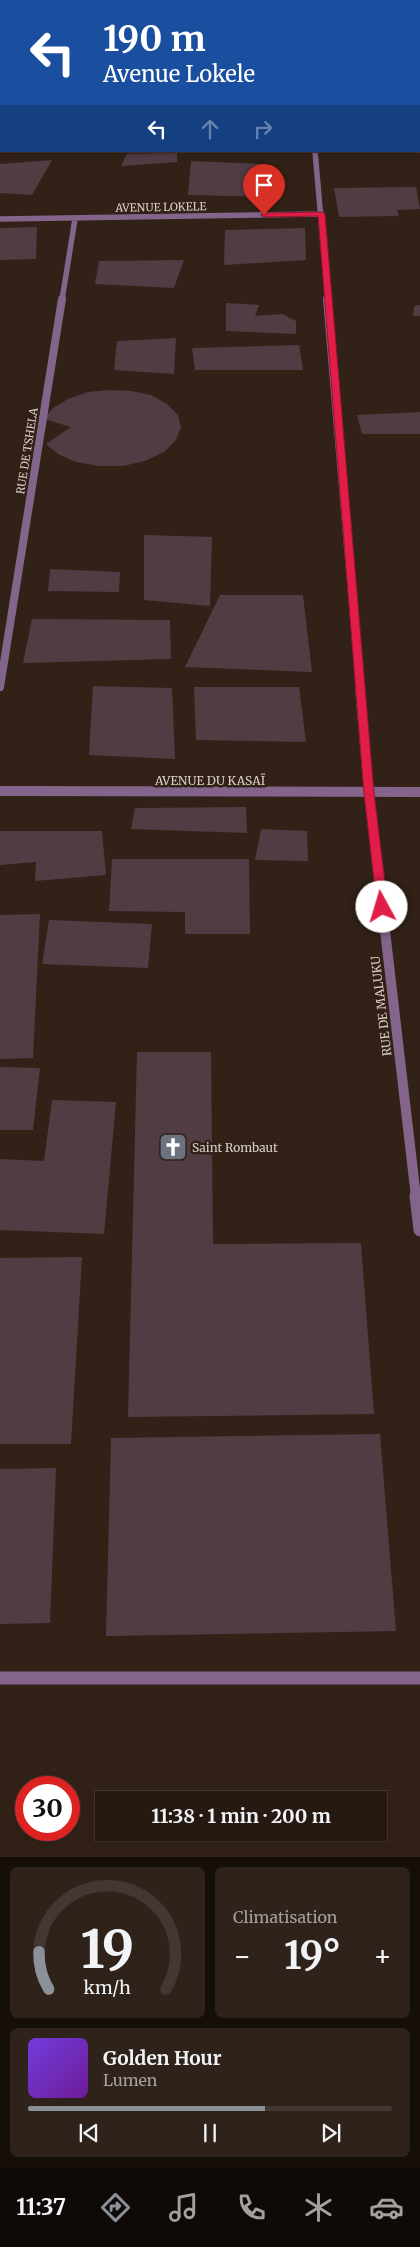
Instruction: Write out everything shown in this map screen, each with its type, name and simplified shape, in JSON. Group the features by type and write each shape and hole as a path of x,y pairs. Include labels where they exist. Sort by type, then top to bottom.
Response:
{"street":[{"name":"RUE DE MALUKU","path":"316,152 369,793 420,1230"},
{"name":"AVENUE LOKELE","path":"0,219 322,214"},
{"name":"RUE DE TSHELA","path":"0,687 74,219"},
{"name":"AVENUE DU KASAÏ","path":"0,791 420,792"},
{"path":"0,1678 420,1678"}],"building":[{"path":"177,153 177,162 121,166 127,154"},
{"path":"52,160 32,195 0,193 0,164"},
{"path":"191,161 261,164 272,197 188,195"},
{"path":"416,187 420,209 397,210 399,216 339,217 334,188"},
{"path":"37,227 36,259 0,260 0,228"},
{"path":"305,228 306,260 224,265 225,230"},
{"path":"184,260 174,288 95,284 99,261"},
{"path":"226,303 259,305 255,316 282,314 296,321 296,334 226,331"},
{"path":"420,305 420,316 413,316 414,306"},
{"path":"176,338 174,374 114,370 117,341"},
{"path":"299,345 303,370 195,370 192,348"},
{"path":"109,390 131,391 151,395 167,404 178,415 181,427 176,440 164,452 145,461 123,466 99,466 76,462 58,454 46,444 71,427 44,419 53,408 68,399 88,392"},
{"path":"420,412 420,434 362,434 357,415"},
{"path":"144,535 212,537 210,606 144,600"},
{"path":"50,569 120,572 119,592 48,591"},
{"path":"220,595 303,595 312,672 185,667"},
{"path":"32,619 170,620 171,659 23,663"},
{"path":"93,686 172,688 175,759 89,755"},
{"path":"194,687 299,687 306,742 196,740"},
{"path":"246,807 247,833 131,829 135,808"},
{"path":"261,829 307,831 308,861 255,860"},
{"path":"0,831 102,831 106,875 35,881 36,862 0,865"},
{"path":"112,859 249,859 250,934 185,934 185,912 109,911"},
{"path":"40,914 33,1058 0,1059 0,915"},
{"path":"49,920 152,924 148,968 42,964"},
{"name":"Saint Rombaut","path":"137,1052 211,1052 213,1244 361,1243 374,1414 128,1417"},
{"path":"0,1067 40,1068 33,1130 0,1130"},
{"path":"52,1100 116,1102 104,1234 0,1230 0,1159 44,1161"},
{"path":"82,1257 71,1444 0,1444 0,1258"},
{"path":"380,1434 396,1631 106,1636 111,1438"},
{"path":"56,1468 50,1623 0,1624 0,1469"}],"place":[{"name":"Saint Rombaut","path":"173,1147"}],"route":[{"path":"264,215 322,214 369,793 382,907"}]}
